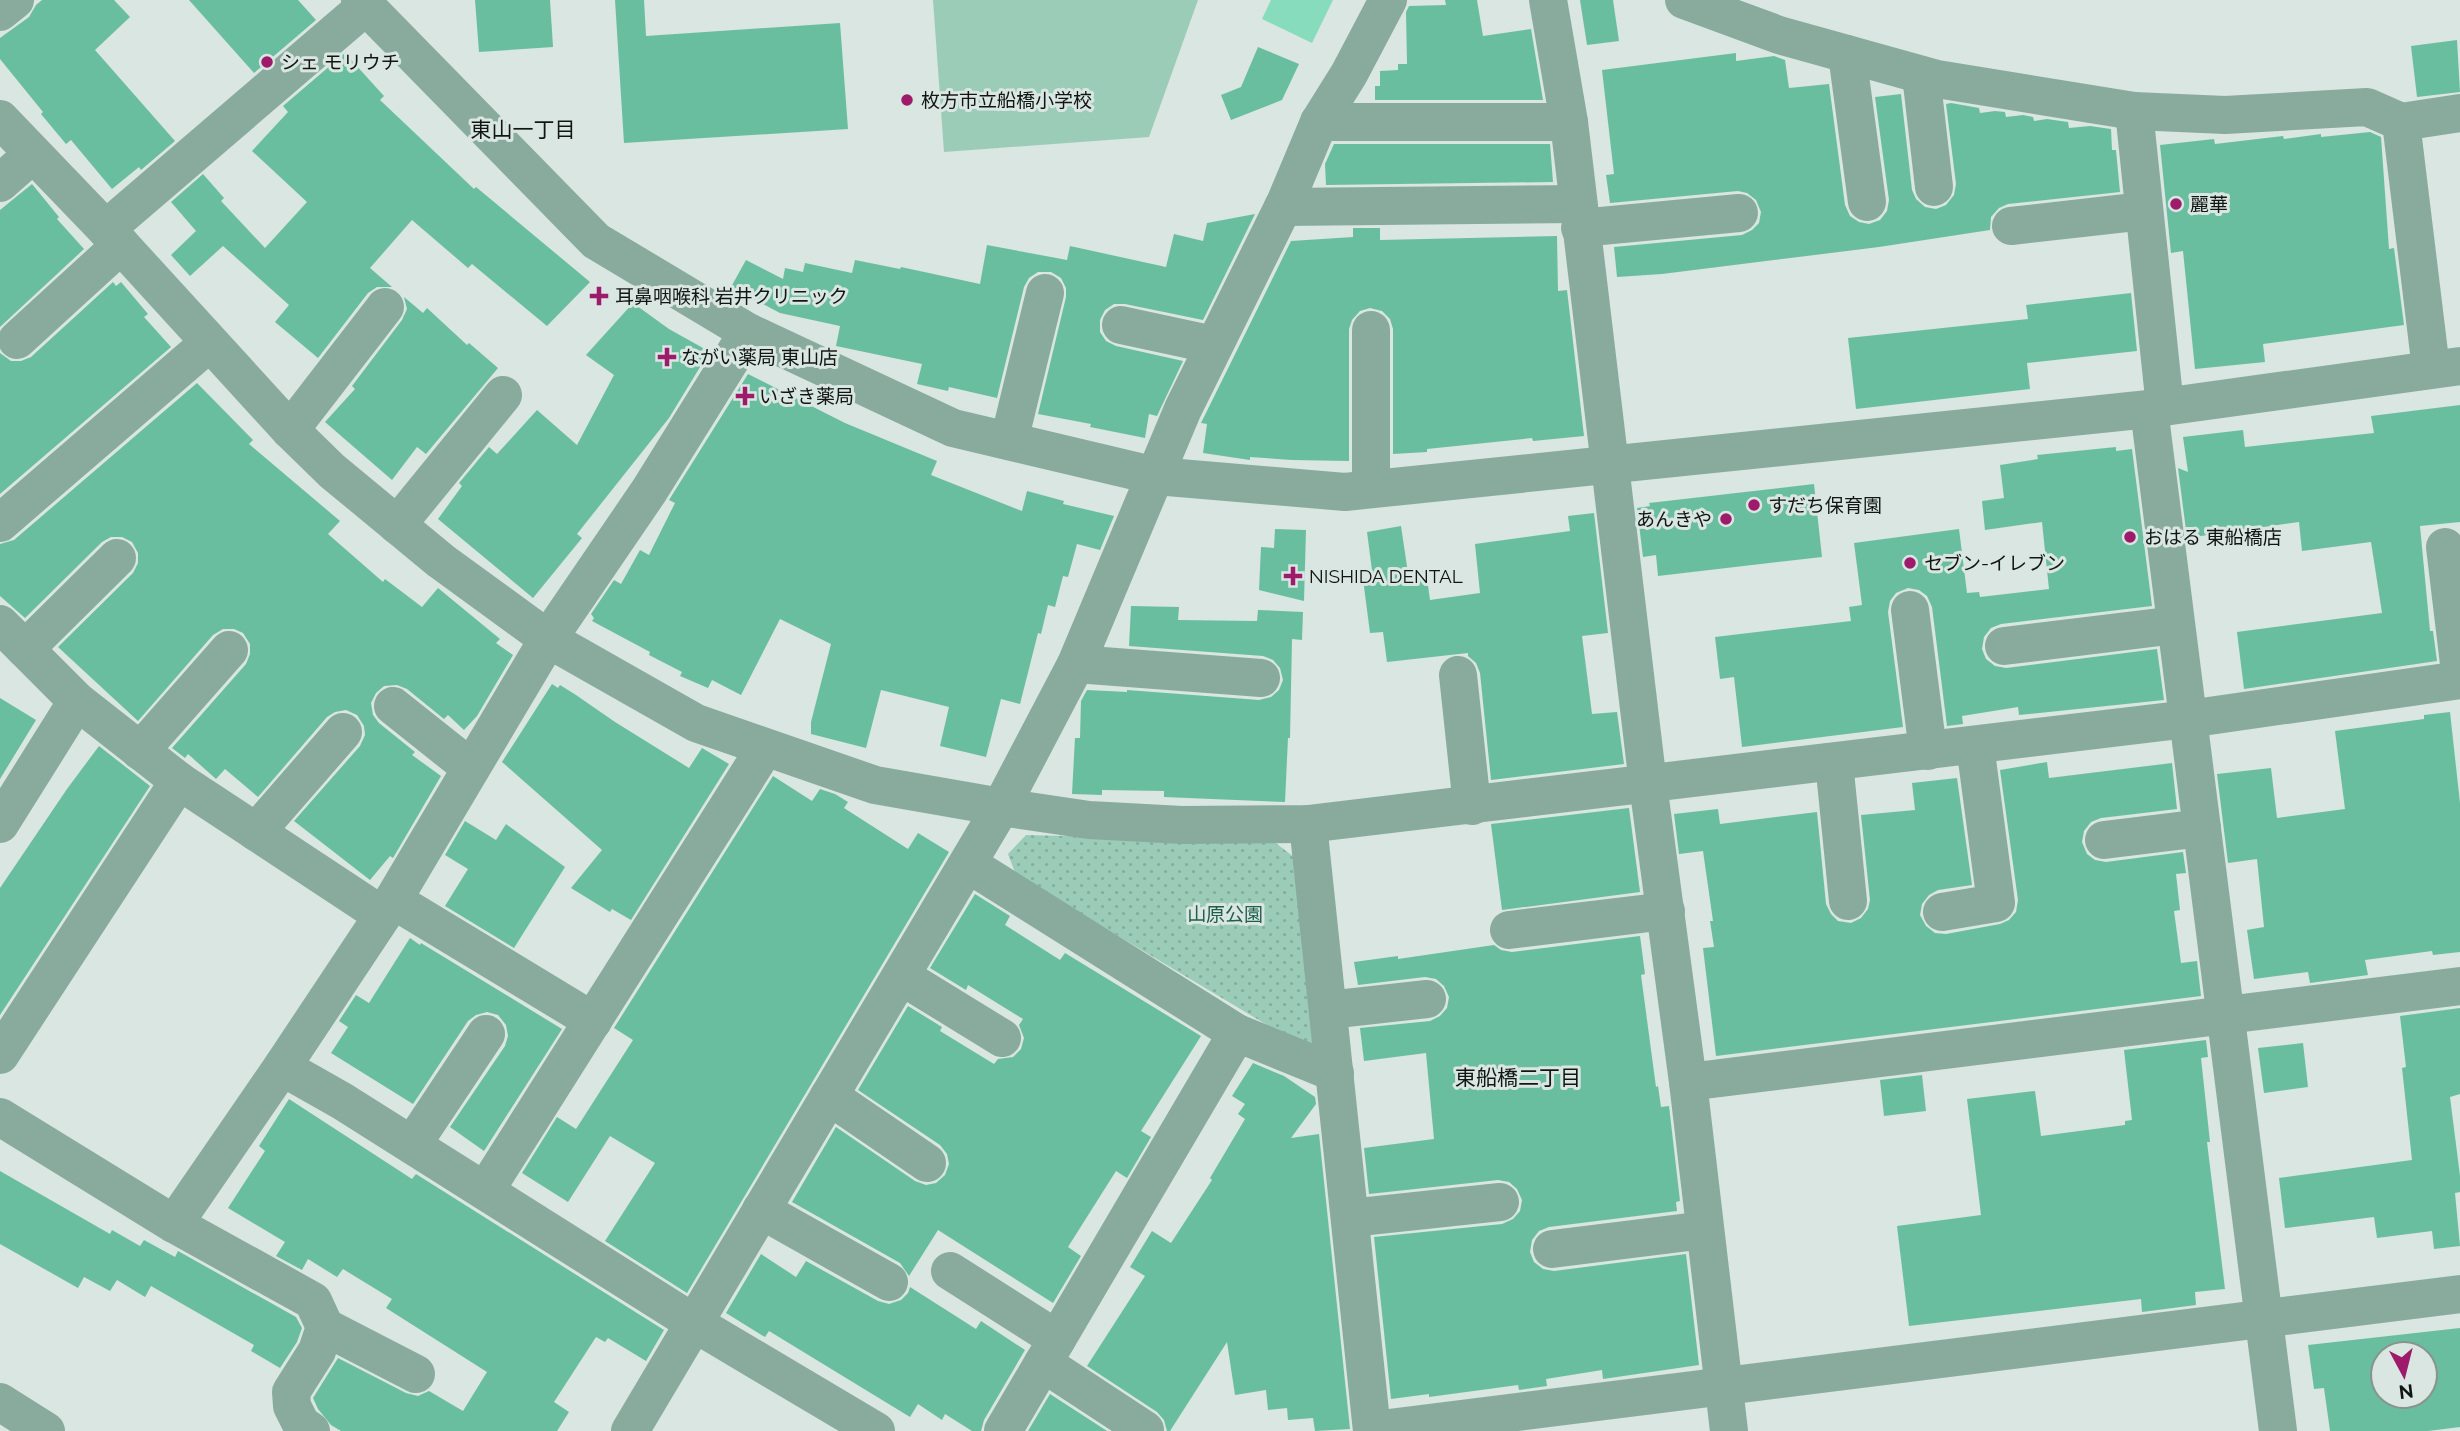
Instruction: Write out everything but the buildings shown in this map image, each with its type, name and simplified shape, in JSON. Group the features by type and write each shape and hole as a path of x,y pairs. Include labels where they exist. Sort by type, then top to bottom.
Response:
{"street":[{"path":"0,12 15,0"},
{"path":"630,1431 1002,807 1076,664 1183,408 1283,207 1319,122 1349,74 1388,0"},
{"path":"1548,0 1569,122 1729,1431"},
{"path":"1684,0 1779,35 1921,75 2134,111 2225,116 2367,107 2401,122 2460,113"},
{"path":"17,340 113,237 363,3 596,241 748,332 953,428 1156,476 1345,492 2157,408 2445,368 2401,122"},
{"path":"1847,54 1867,202"},
{"path":"1921,75 1934,187"},
{"path":"2134,111 2176,625 2278,1431"},
{"path":"0,119 113,237 290,430 331,471 441,561 548,639 696,723 875,785 1088,820 1182,825 1308,824 2188,719 2460,680"},
{"path":"1319,122 1569,122"},
{"path":"0,183 33,154"},
{"path":"1283,207 1579,216 1739,213"},
{"path":"2011,226 2144,211"},
{"path":"1010,441 1045,293"},
{"path":"290,430 385,307"},
{"path":"1121,326 1214,345"},
{"path":"1371,330 1371,489"},
{"path":"174,1224 388,908 548,639 649,491 748,332"},
{"path":"0,523 209,344"},
{"path":"397,525 503,395"},
{"path":"2445,547 2460,672"},
{"path":"117,558 12,637 77,701 179,781 256,832 593,1021"},
{"path":"1910,611 1927,751"},
{"path":"2004,646 2176,625"},
{"path":"141,751 229,650"},
{"path":"1076,664 1261,678"},
{"path":"1458,675 1472,806"},
{"path":"0,824 77,701"},
{"path":"393,706 471,768"},
{"path":"256,832 343,732"},
{"path":"1942,912 1996,903 1975,745"},
{"path":"485,1191 765,748"},
{"path":"1834,762 1848,901"},
{"path":"0,1055 179,781"},
{"path":"1308,824 1373,1430 2460,1294"},
{"path":"2104,840 2202,828"},
{"path":"968,864 1237,1032 1335,1073"},
{"path":"1509,930 1666,911"},
{"path":"901,976 1002,1038"},
{"path":"1688,1082 2460,986"},
{"path":"1328,1010 1427,999"},
{"path":"1003,1431 1237,1032"},
{"path":"412,1145 486,1034"},
{"path":"282,1067 342,1101 694,1324 876,1431"},
{"path":"829,1096 928,1163"},
{"path":"0,1117 174,1224 313,1301 325,1327 416,1374"},
{"path":"1350,1218 1500,1202"},
{"path":"761,1210 889,1282"},
{"path":"1552,1249 1705,1230"},
{"path":"950,1271 1144,1430"},
{"path":"311,1431 301,1424 292,1406 291,1392 317,1351 325,1327"},
{"path":"0,1402 46,1431"}],"green space":[{"path":"933,0 1198,0 1149,137 944,152"},
{"name":"山原公園","path":"1026,835 1273,841 1294,857 1314,1053 1016,875 1008,854"}],"shaded area":[{"path":"1271,0 1333,0 1312,43 1262,19"}],"place":[{"name":"シェ モリウチ","path":"267,62"},
{"name":"枚方市立船橋小学校","path":"907,100"},
{"name":"麗華","path":"2176,204"},
{"name":"耳鼻咽喉科 岩井クリニック","path":"599,296"},
{"name":"ながい薬局 東山店","path":"667,357"},
{"name":"いざき薬局","path":"745,396"},
{"name":"すだち保育園","path":"1754,505"},
{"name":"あんきや","path":"1726,519"},
{"name":"おはる 東船橋店","path":"2130,537"},
{"name":"セブン-イレブン","path":"1910,563"},
{"name":"NISHIDA DENTAL","path":"1293,576"}],"district":[{"name":"東山一丁目","path":"523,129"},
{"name":"東船橋二丁目","path":"1518,1077"}]}
